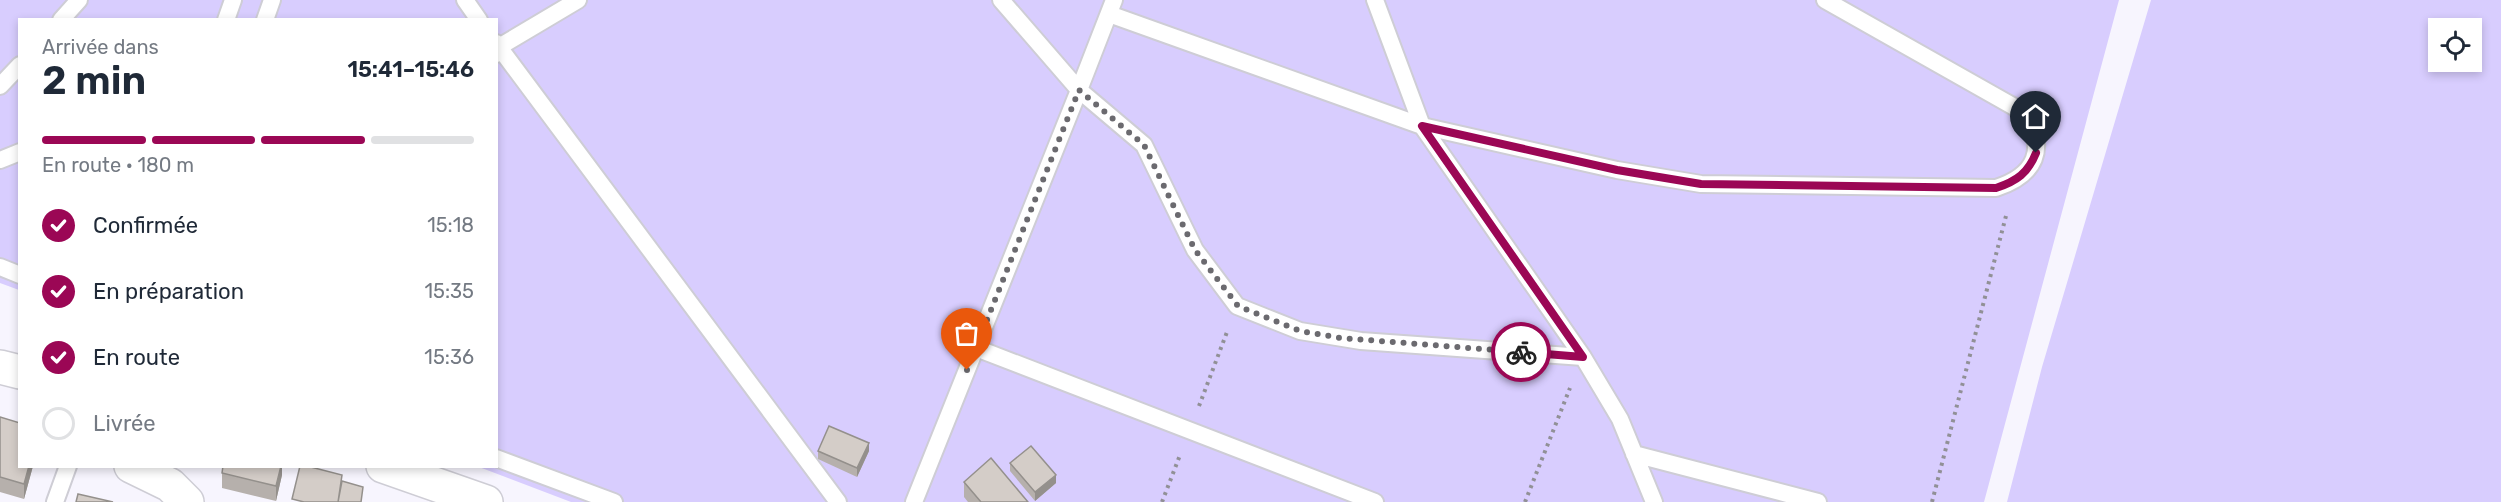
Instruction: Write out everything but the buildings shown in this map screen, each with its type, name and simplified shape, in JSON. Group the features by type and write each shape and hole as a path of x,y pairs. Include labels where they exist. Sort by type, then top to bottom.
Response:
{"street":[{"path":"0,367 18,372"},
{"path":"136,468 170,485 187,502"},
{"path":"389,468 486,502"}],"lane":[{"path":"63,18 79,0"},
{"path":"227,18 233,0"},
{"path":"266,18 272,0"},
{"path":"465,0 478,18"},
{"path":"498,47 578,0"},
{"path":"1001,0 1079,90 1144,145 1195,250 1238,306 1300,331 1361,341 1583,357"},
{"path":"1375,0 1422,126 1583,357 1620,419 1654,502"},
{"path":"914,502 1111,7 1422,126 1617,170 1701,184 1996,188 2014,182 2031,167 2036,153 2036,131 2025,113 1825,0"},
{"path":"498,49 838,502"},
{"path":"0,86 18,66"},
{"path":"0,160 18,153"},
{"path":"0,267 18,274"},
{"path":"976,348 1375,502"},
{"path":"1634,454 1818,502"},
{"path":"498,459 614,502"},
{"path":"55,502 67,468"}],"path":[{"path":"1932,502 2014,182"},
{"path":"1526,502 1583,357"}],"shaded area":[{"path":"0,0 2119,0 1984,502 571,502 482,468 498,468 498,18 18,18 18,290 0,283"},
{"path":"2151,0 2501,0 2501,502 2007,502 2042,367"}],"way so far":[{"path":"967,370 1079,90 1144,145 1195,250 1238,306 1300,331 1341,338 1521,352"}],"route":[{"path":"1521,352 1583,357 1422,126 1617,170 1701,184 1996,188 2014,182 2031,167 2036,153"}]}
